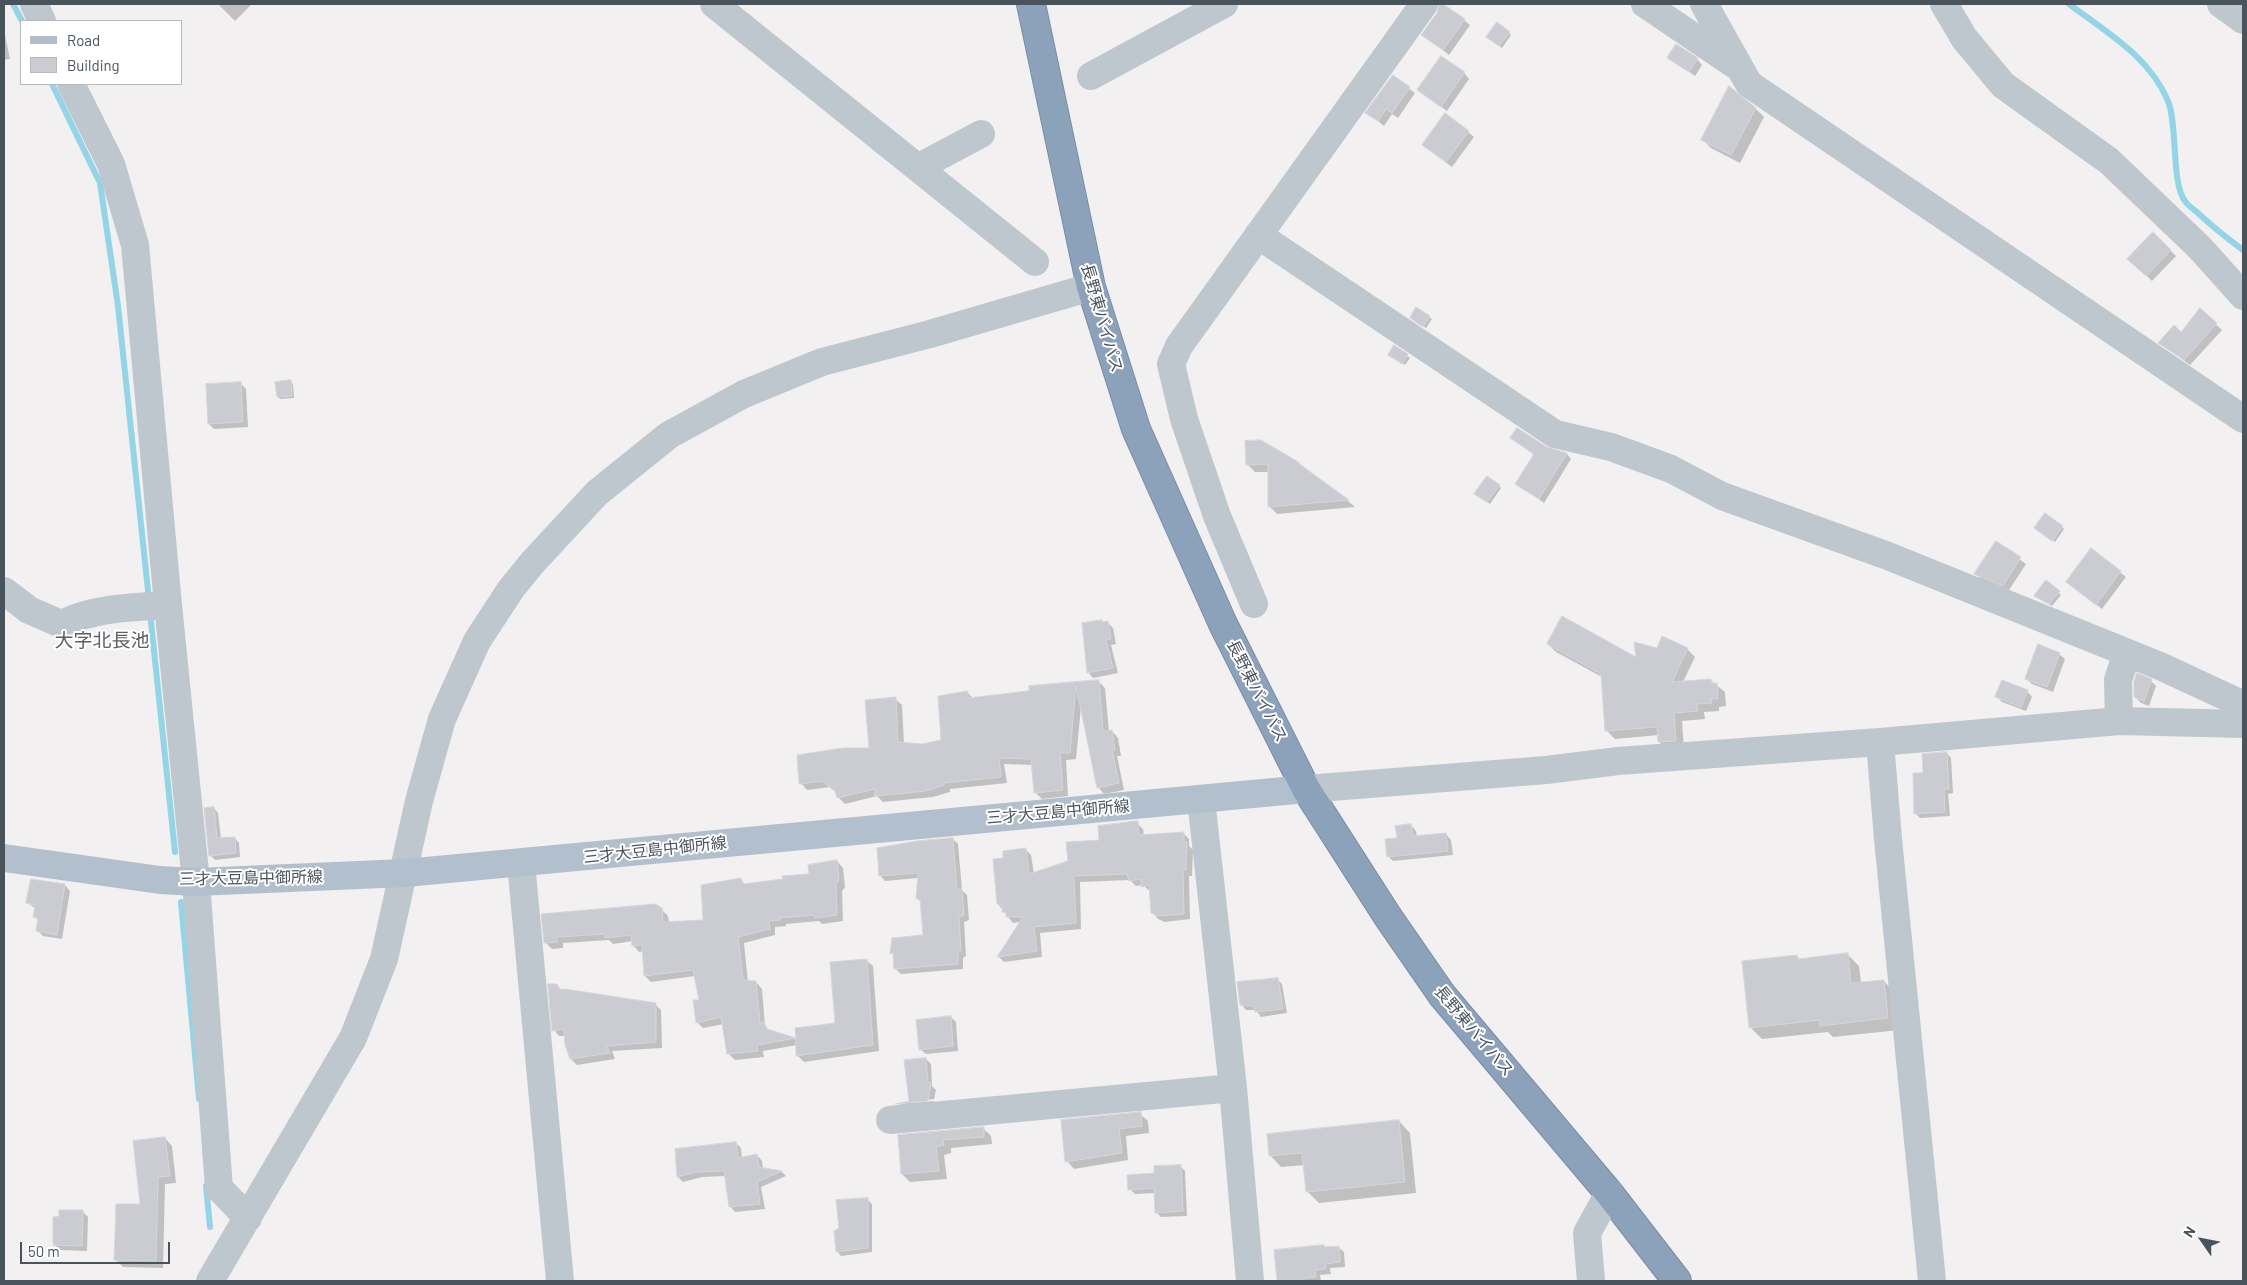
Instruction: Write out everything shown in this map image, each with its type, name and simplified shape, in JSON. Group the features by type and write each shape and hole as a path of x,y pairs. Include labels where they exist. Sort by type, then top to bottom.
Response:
{"highway":[{"name":"長野東バイパス","path":"1031,4 1091,287 1136,429 1223,624 1306,789 1388,917 1442,994 1609,1193 1677,1281"}],"main road":[{"name":"三才大豆島中御所線","path":"4,858 160,880 192,881 404,873 1306,789"}],"street":[{"path":"34,4 42,20"},
{"path":"714,4 1035,262"},
{"path":"1091,76 1224,4"},
{"path":"1254,604 1217,516 1184,419 1171,364 1179,346 1424,4"},
{"path":"1645,4 1740,68"},
{"path":"1704,4 1749,84 2243,419"},
{"path":"1944,4 1964,38 2003,85 2109,161 2200,248 2243,296"},
{"path":"2221,4 2243,20"},
{"path":"72,85 111,164 135,245 219,1188 248,1218"},
{"path":"919,167 981,134"},
{"path":"1258,235 1555,434 1611,447 1671,469 1722,496 1888,556 2186,677 2243,714"},
{"path":"210,1281 353,1038 384,959 419,801 442,719 477,641 511,589 533,562 597,493 669,436 744,394 822,362 930,334 1091,287"},
{"path":"12,603 60,624 78,615 132,607 168,605"},
{"path":"2119,721 2118,680 2127,653"},
{"path":"1306,789 1546,770 1618,761 1880,742 2119,721 2243,714"},
{"path":"1880,742 1932,1281"},
{"path":"1201,799 1233,1088 1250,1281"},
{"path":"520,863 560,1281"},
{"path":"890,1120 1233,1088"},
{"path":"1591,1281 1587,1233 1609,1193"}],"building":[{"path":"1439,4 1443,4 1465,19 1443,50 1421,35 1437,13"},
{"path":"1497,22 1510,32 1499,46 1486,37"},
{"path":"1676,44 1698,58 1689,72 1667,58"},
{"path":"1441,56 1465,72 1441,107 1417,90"},
{"path":"1393,75 1410,87 1392,113 1386,109 1378,121 1365,113"},
{"path":"1729,86 1756,108 1731,155 1701,140"},
{"path":"1445,113 1469,131 1446,162 1422,145"},
{"path":"2153,232 2171,250 2146,276 2127,259"},
{"path":"1416,307 1430,316 1423,327 1410,318"},
{"path":"2200,308 2217,323 2184,360 2158,343 2174,325 2181,332"},
{"path":"1394,345 1408,354 1402,364 1388,355"},
{"path":"291,380 292,396 277,397 275,382"},
{"path":"241,382 243,422 208,424 206,384"},
{"path":"1517,428 1547,447 1567,453 1539,499 1515,484 1534,454 1510,438"},
{"path":"1261,440 1300,463 1298,463 1349,500 1268,507 1268,464 1246,465 1245,441"},
{"path":"1487,476 1500,485 1487,502 1474,494"},
{"path":"2045,513 2063,526 2052,541 2034,528"},
{"path":"1996,541 2021,557 2003,586 1974,574"},
{"path":"2091,548 2121,571 2096,605 2066,582"},
{"path":"2046,580 2060,591 2049,604 2034,596"},
{"path":"1562,616 1636,657 1634,642 1657,648 1662,636 1688,648 1672,682 1711,679 1711,684 1717,683 1718,699 1711,699 1712,703 1697,704 1698,711 1674,713 1676,741 1658,742 1657,727 1605,731 1601,674 1547,644"},
{"path":"1102,620 1103,622 1108,621 1111,639 1106,640 1113,668 1087,673 1082,623"},
{"path":"2038,644 2060,653 2047,687 2025,679"},
{"path":"2137,673 2152,679 2144,701 2134,697 2134,682"},
{"path":"1099,680 1103,731 1112,730 1115,750 1112,750 1119,783 1097,788 1076,686 1070,753 1060,753 1063,790 1034,793 1031,759 999,758 1001,777 944,783 944,785 926,791 875,796 875,789 837,798 835,791 822,781 799,784 797,755 843,748 869,748 865,700 896,697 898,742 922,744 941,740 938,696 968,691 968,698 1029,691 1029,686"},
{"path":"2002,680 2028,690 2021,707 1995,697"},
{"path":"1947,752 1949,789 1944,789 1945,812 1914,814 1913,773 1923,773 1922,754"},
{"path":"214,807 217,838 235,837 236,853 209,856 204,808"},
{"path":"1138,821 1139,835 1184,832 1184,842 1187,842 1186,870 1183,870 1184,914 1158,916 1151,913 1149,885 1141,887 1141,879 1129,881 1127,874 1074,876 1076,923 1034,927 1037,951 997,957 1023,917 1006,917 1006,912 1002,912 1002,905 997,904 993,859 1003,858 1003,851 1026,848 1029,874 1068,861 1066,842 1099,840 1098,826"},
{"path":"1411,824 1413,836 1446,833 1448,851 1387,857 1385,839 1397,838 1395,826"},
{"path":"953,838 957,890 962,889 964,915 959,917 961,951 958,953 958,964 894,969 893,953 890,954 892,938 923,935 920,899 916,899 918,873 879,876 877,848 917,841"},
{"path":"837,860 839,880 836,884 837,915 815,918 814,915 780,918 780,920 769,921 770,929 738,937 743,980 756,981 760,1023 764,1022 767,1029 796,1038 757,1045 758,1051 727,1054 721,1017 696,1023 693,1000 699,1000 693,970 644,976 642,945 632,946 631,935 605,938 605,934 557,937 557,942 544,943 541,914 655,904 662,908 663,922 703,920 701,885 741,878 743,884 783,879 782,876 809,874 808,865"},
{"path":"31,879 65,884 57,935 36,931 38,918 33,917 35,905 26,903"},
{"path":"1848,953 1851,983 1884,980 1888,1018 1820,1026 1820,1020 1749,1028 1742,961 1797,955 1797,959"},
{"path":"867,959 873,1045 796,1056 795,1028 835,1023 830,962"},
{"path":"1278,978 1283,1009 1255,1012 1254,1006 1240,1005 1237,982"},
{"path":"548,984 557,984 560,990 565,989 656,1003 656,1042 607,1046 610,1053 570,1059 565,1045 564,1029 552,1031"},
{"path":"951,1016 953,1046 919,1050 916,1020"},
{"path":"926,1058 928,1082 931,1083 928,1101 895,1104 909,1101 904,1060"},
{"path":"1141,1112 1142,1126 1119,1129 1122,1153 1065,1162 1061,1120"},
{"path":"1399,1120 1405,1182 1306,1192 1302,1153 1269,1156 1267,1134"},
{"path":"984,1127 984,1137 943,1140 944,1145 936,1147 939,1171 901,1174 898,1135"},
{"path":"165,1137 170,1176 158,1177 156,1261 114,1260 116,1204 140,1204 133,1141"},
{"path":"736,1142 738,1158 757,1154 759,1167 782,1171 757,1182 760,1204 729,1207 724,1171 697,1172 677,1177 675,1149"},
{"path":"1181,1165 1183,1211 1155,1213 1154,1188 1128,1190 1127,1175 1154,1173 1154,1166"},
{"path":"868,1198 868,1248 836,1252 834,1231 839,1228 836,1200"},
{"path":"59,1210 83,1210 82,1246 53,1245 53,1217 59,1216"},
{"path":"1324,1245 1324,1247 1339,1246 1340,1262 1325,1264 1326,1269 1315,1270 1316,1277 1300,1279 1300,1281 1277,1281 1274,1250"}],"waterway":[{"path":"13,4 21,20"},
{"path":"2069,4 2125,46 2150,71 2160,85 2171,112 2178,181 2185,201 2243,250"},
{"path":"52,85 100,183 118,306 149,600"},
{"path":"150,612 175,852"},
{"path":"181,902 199,1099"},
{"path":"206,1186 210,1227"}],"district":[{"name":"大字北長池","path":"102,641"}]}
